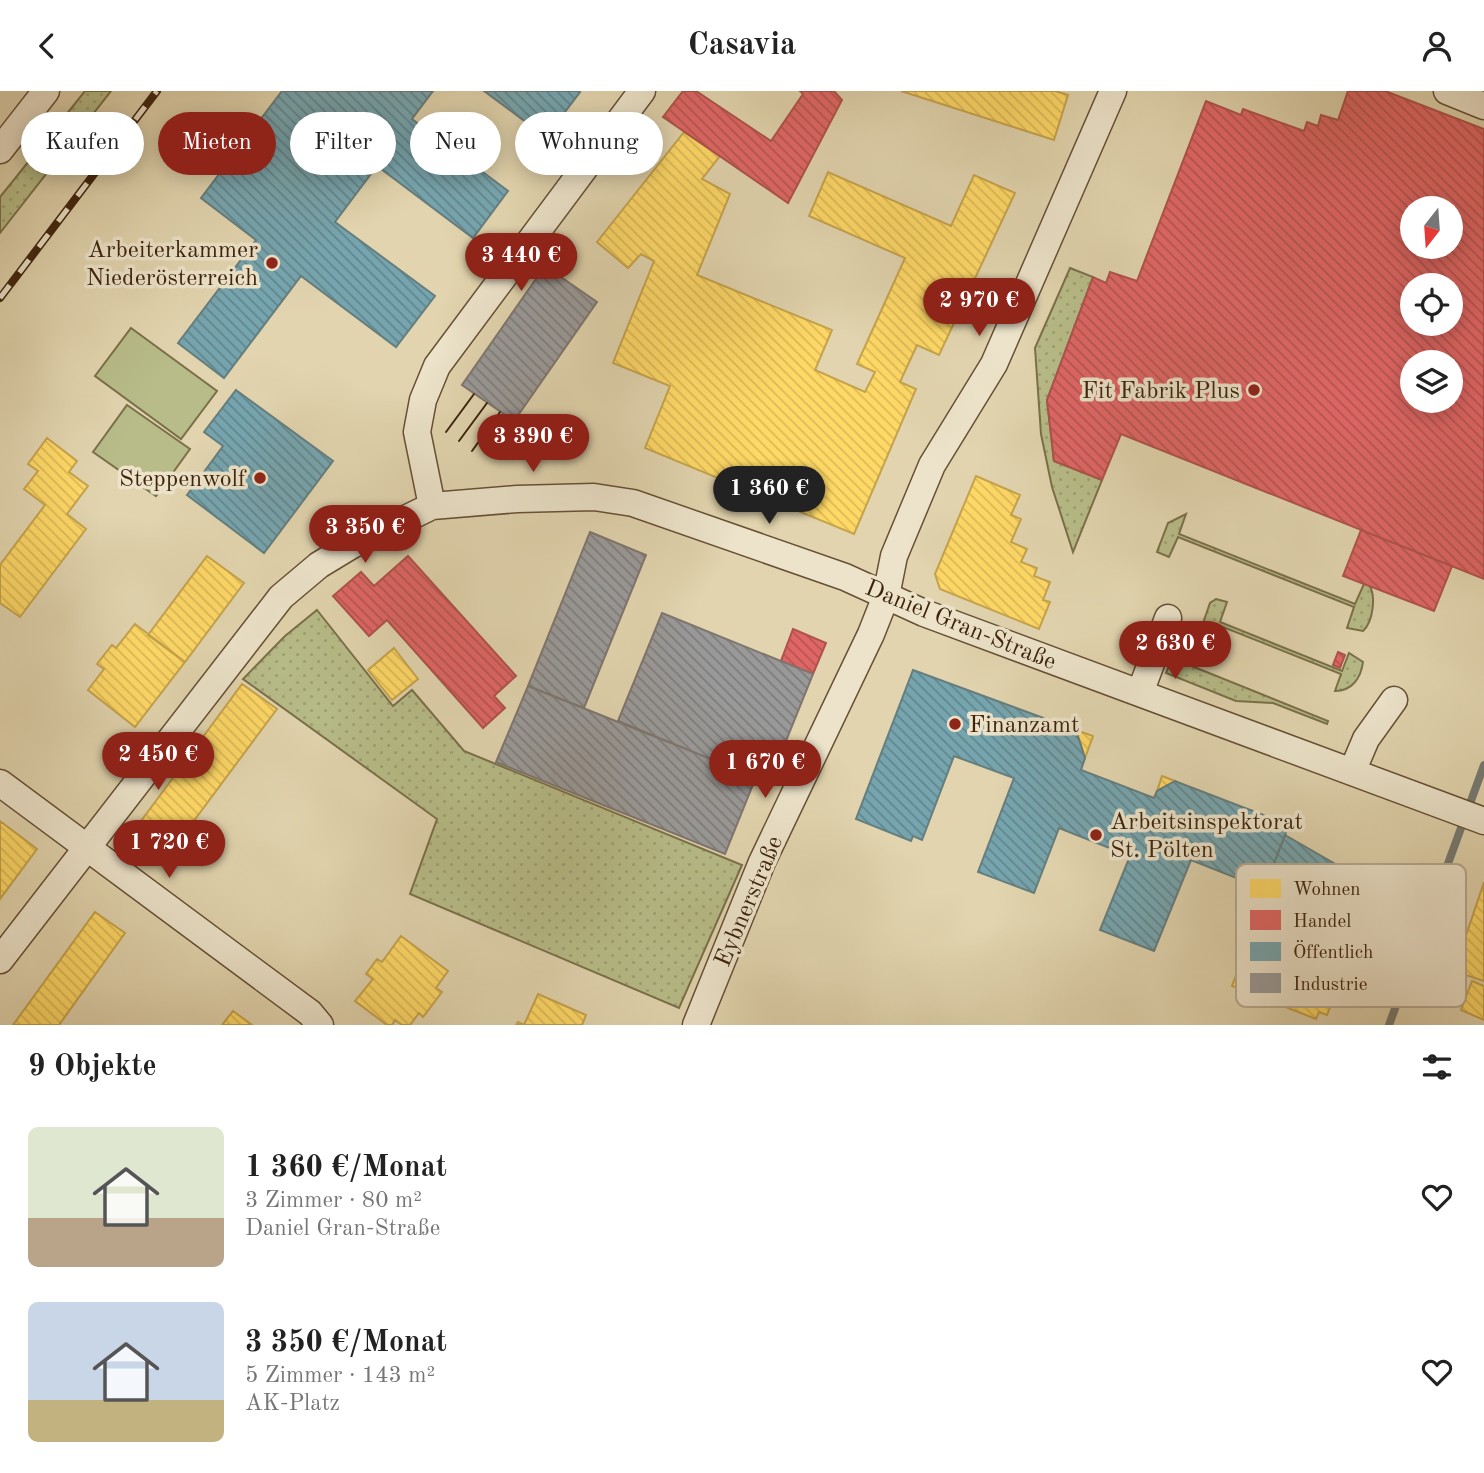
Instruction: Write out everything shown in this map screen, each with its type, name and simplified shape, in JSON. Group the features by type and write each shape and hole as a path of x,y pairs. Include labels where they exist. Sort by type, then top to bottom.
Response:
{"street":[{"path":"0,151 46,91"},
{"path":"0,960 281,597 319,565 352,545 432,506 417,432 423,400 436,366 642,91"},
{"name":"Eybnerstraße","path":"696,1025 762,862 871,634 886,596 894,556 932,465 994,364 1113,91"},
{"path":"1447,91 1484,106"},
{"name":"Daniel Gran-Straße","path":"432,506 553,497 594,497 633,503 845,577 886,596 1140,693 1483,820"},
{"path":"1140,693 1168,618"},
{"path":"1352,772 1366,739 1394,700"},
{"path":"0,783 315,1019"}],"green space":[{"path":"85,91 111,91 95,112 68,112"},
{"path":"21,171 21,175 45,175 0,233 0,197"},
{"path":"1070,268 1093,277 1047,400 1054,461 1102,480 1073,552 1052,487 1041,434 1035,348"},
{"path":"131,328 217,391 181,439 95,376"},
{"path":"127,405 190,449 156,496 93,452"},
{"path":"1186,514 1179,534 1355,604 1364,584 1368,584 1373,601 1366,627 1363,631 1347,628 1354,607 1178,537 1169,557 1157,552 1168,523"},
{"path":"1216,599 1227,602 1220,622 1342,671 1349,653 1363,662 1358,678 1346,689 1335,691 1341,674 1218,625 1210,645 1206,644 1200,632 1210,603"},
{"path":"317,610 393,706 412,690 464,751 742,865 679,1008 410,894 437,819 243,679 285,636"},
{"path":"1181,636 1177,648 1184,663 1328,721 1327,724 1273,703 1236,701 1166,673"}],"building: Wohnen":[{"path":"901,91 1055,91 1068,95 1054,140"},
{"path":"684,132 720,156 702,179 730,194 697,275 832,330 815,370 865,392 875,372 857,364 905,258 809,216 828,172 951,226 974,175 1015,193 939,355 917,345 900,382 916,389 854,534 645,448 670,386 613,363 654,261 641,254 628,268 597,242 650,175 663,175 663,159"},
{"path":"47,438 77,461 69,472 88,486 67,514 86,529 20,617 0,603 0,565 45,505 24,489 38,471 28,464"},
{"path":"976,476 1020,495 1011,515 1021,519 1011,542 1027,549 1021,562 1037,568 1034,576 1050,582 1043,600 1050,602 1039,629 940,589 935,574"},
{"path":"207,556 244,583 185,662 148,635"},
{"path":"135,624 185,662 135,727 88,690 104,669 97,664 112,645 116,648"},
{"path":"394,648 418,679 392,700 368,670"},
{"path":"242,684 277,709 164,861 130,836"},
{"path":"1076,730 1093,736 1085,758 1080,744"},
{"path":"1162,776 1175,781 1157,791"},
{"path":"0,821 37,849 0,899"},
{"path":"1484,882 1484,981 1466,975 1466,935"},
{"path":"95,912 125,933 59,1025 13,1025"},
{"path":"401,936 448,971 436,988 442,992 423,1017 419,1013 410,1025 402,1025 395,1020 392,1025 387,1025 355,1001 373,979 366,974 377,959 382,962"},
{"path":"1472,981 1484,986 1484,1020 1461,1010 1466,1007 1466,997"},
{"path":"538,994 586,1015 582,1025 524,1025"},
{"path":"1285,1007 1330,1007 1327,1015 1319,1012 1316,1019"},
{"path":"233,1011 252,1025 222,1025"}],"building: Handel":[{"path":"683,91 696,91 771,141 803,94 800,91 834,91 842,100 788,203 663,117"},
{"path":"1348,91 1385,91 1484,129 1484,579 1121,434 1102,480 1054,461 1047,400 1093,277 1106,283 1110,272 1137,281 1206,101 1241,115 1243,109 1304,131 1307,122 1318,126 1321,115 1338,120"},
{"path":"1361,530 1452,566 1434,611 1343,576"},
{"path":"408,556 516,676 494,696 505,708 483,728 387,620 369,636 333,596 361,572 374,586"},
{"path":"793,629 826,643 813,674 781,661"},
{"path":"1338,652 1345,655 1340,668 1333,665"}],"building: Öffentlich":[{"path":"282,91 433,91 417,112 410,112 410,175 487,175 508,191 473,238 389,175 396,175 396,112 290,112 290,175 370,175 335,222 435,296 396,347 301,276 224,378 178,343 256,240 201,198 218,175 276,175 276,112 266,112"},
{"path":"484,91 580,92 565,112 515,114"},
{"name":"Steppenwolf","path":"236,390 333,461 264,553 187,495 223,446 204,432"},
{"path":"913,670 1076,730 1085,758 1081,770 1154,798 1157,791 1175,781 1289,825 1274,864 1236,864 1236,878 1191,860 1154,951 1100,930 1130,856 1059,828 1034,893 978,872 1014,778 954,756 922,840 913,836 911,841 856,819"},
{"path":"1285,835 1335,864 1274,864"}],"building: Industrie":[{"path":"545,266 597,302 514,421 462,385"},
{"path":"590,532 646,555 584,708 528,686"},
{"path":"662,613 813,674 769,783 618,721"},
{"path":"528,686 756,777 725,854 496,762"}],"waterway":[{"path":"1448,864 1484,765"},
{"path":"1389,1025 1396,1007"}],"tram line":[{"path":"446,432 474,394"},
{"path":"459,441 487,403"},
{"path":"472,451 500,412"}],"railway":[{"path":"0,298 157,91"}],"place":[{"name":"Arbeiterkammer Niederösterreich","path":"272,263"},
{"name":"Fit Fabrik Plus","path":"1254,390"},
{"name":"Steppenwolf","path":"260,478"},
{"name":"Finanzamt","path":"955,724"},
{"name":"Arbeitsinspektorat St. Pölten","path":"1096,835"}]}
